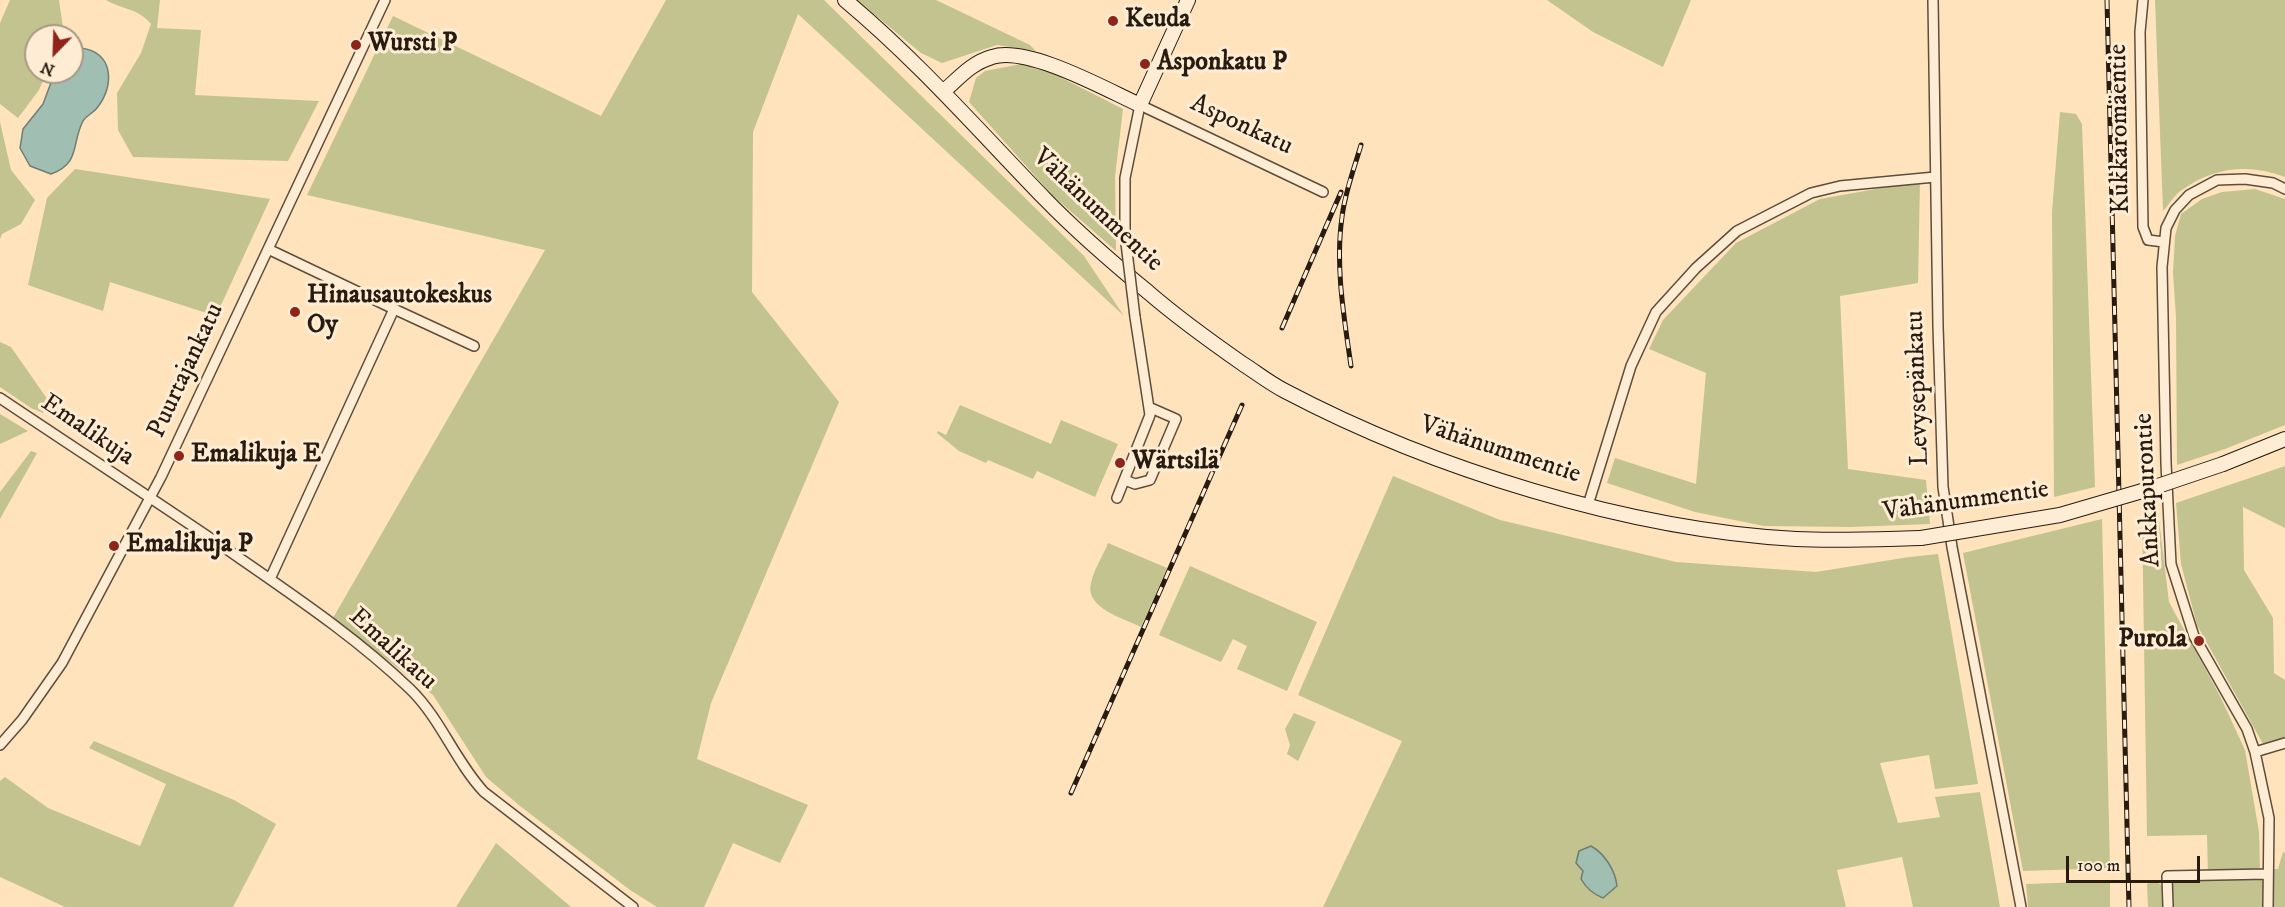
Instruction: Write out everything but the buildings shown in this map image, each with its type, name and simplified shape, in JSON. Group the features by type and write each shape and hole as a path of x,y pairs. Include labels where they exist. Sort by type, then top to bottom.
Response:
{"main road":[{"name":"Vähänummentie","path":"845,0 869,20 943,92 1048,202 1146,291 1199,334 1283,390 1360,428 1438,459 1588,505 1709,529 1795,539 1921,538 2060,515 2149,489 2223,464 2285,439"},
{"path":"1140,105 1188,0"},
{"name":"Asponkatu","path":"943,92 971,66 994,55 1023,56 1050,64 1140,105"}],"street":[{"name":"Puurtajankatu","path":"0,745 22,720 62,663 150,497 385,0"},
{"name":"Levysepänkatu","path":"1933,0 1943,487 1952,547 2021,907"},
{"name":"Kukkaromäentie","path":"2143,0 2140,32 2144,228 2148,240 2164,242"},
{"path":"1118,498 1148,424 1151,408 1135,317 1125,235 1125,178 1140,105"},
{"name":"Asponkatu","path":"1140,105 1323,192"},
{"path":"1588,505 1631,366 1656,312 1696,268 1737,231 1811,193 1840,186 1935,177"},
{"name":"Ankkapurontie","path":"2268,907 2269,818 2255,752 2247,729 2194,636 2183,609 2171,564 2166,463 2162,267 2166,228 2175,210 2188,195 2217,180 2245,179 2273,183 2285,189"},
{"path":"268,249 474,346"},
{"path":"270,579 394,309"},
{"name":"Emalikuja","path":"0,398 150,497"},
{"path":"1125,480 1135,484 1150,480 1176,420 1151,408"},
{"name":"Emalikatu","path":"150,497 270,579 352,639 412,691 444,734 470,777 488,796 633,907"},
{"path":"2255,752 2285,742"},
{"path":"2168,907 2167,876 2267,874"}],"green space":[{"path":"10,0 59,0 63,24 24,24 24,84 42,84 18,118 0,104 0,23"},
{"path":"106,0 160,0 157,28 201,30 195,95 319,101 288,161 133,157 118,130 117,93 141,53 151,24 136,12"},
{"path":"666,0 824,0 1084,256 1124,316 798,14 753,132 752,292 839,402 711,703 697,759 808,805 780,863 733,843 704,907 657,907 630,890 520,806 486,777 433,695 333,618 545,250 307,195 393,16 601,116"},
{"path":"857,0 936,0 1030,45 1036,51 997,45 942,63 921,53"},
{"path":"1547,0 1691,0 1663,67 1593,32"},
{"path":"2155,0 2285,0 2285,177 2245,169 2219,172 2206,176 2182,190 2163,211"},
{"path":"1021,64 1048,71 1123,109 1115,177 1116,251 1052,195 969,102 976,78 985,71"},
{"path":"2060,112 2076,114 2082,124 2095,487 2054,497 2052,212"},
{"path":"0,122 11,170 35,200 21,224 2,234 0,239"},
{"path":"75,169 270,199 216,316 110,282 103,311 28,285 47,198"},
{"path":"1920,181 1918,283 1840,296 1848,469 1926,480 1930,524 1850,527 1764,526 1695,512 1607,483 1615,458 1696,484 1706,373 1649,349 1663,320 1736,243 1820,199"},
{"path":"2255,189 2285,199 2285,425 2177,465 2176,317 2173,273 2175,236 2181,214 2202,199 2222,192"},
{"path":"0,342 11,347 50,403 43,413 31,408 0,387"},
{"path":"960,405 1051,444 1061,420 1118,444 1095,497 1037,471 1033,479 988,460 986,463 959,451 937,433 938,431 946,435"},
{"path":"0,414 28,431 0,444"},
{"path":"31,451 37,453 0,519 0,492"},
{"path":"2285,466 2285,528 2243,507 2244,570 2273,618 2274,673 2285,680 2285,742 2263,744 2197,625 2181,564 2176,503"},
{"path":"1393,476 1500,520 1676,562 1816,572 1938,554 1978,784 1935,789 1929,755 1880,763 1898,823 1940,817 1935,797 1980,792 2000,907 1913,907 1902,857 1837,870 1846,907 1323,907 1402,741 1298,695"},
{"path":"2158,512 2169,602 2220,696 2245,750 2259,832 2260,869 2278,869 2283,852 2285,853 2285,907 2148,907 2147,884 2155,881 2163,886 2169,877 2208,876 2207,835 2147,836 2142,514"},
{"path":"2102,519 2110,868 2023,871 1963,553"},
{"path":"1108,543 1167,568 1141,627 1107,611 1100,606 1090,592 1094,573"},
{"path":"1190,566 1317,622 1287,691 1237,669 1247,646 1233,639 1221,662 1159,635"},
{"path":"1294,713 1316,722 1298,761 1287,754 1290,745 1285,729"},
{"path":"94,741 234,800 276,824 233,907 65,907 0,877 0,781 5,777 48,808 140,846 166,784 89,748"},
{"path":"496,843 571,907 456,907"},
{"path":"2110,881 2110,907 2028,907 2026,884"}],"shaded area":[{"path":"84,49 100,56 108,71 107,90 97,108 83,121 74,152 67,164 51,174 30,166 20,148 23,129 43,104 50,84 84,84"},
{"path":"1591,846 1605,858 1616,880 1617,886 1603,898 1593,893 1585,885 1581,879 1583,871 1576,863 1579,851"}],"railway":[{"path":"2107,0 2129,907"},
{"path":"1351,366 1341,292 1339,254 1345,199 1361,145"},
{"path":"1282,328 1341,192"},
{"path":"1071,793 1242,405"}],"place":[{"name":"Keuda","path":"1113,21"},
{"name":"Wursti P","path":"356,45"},
{"name":"Asponkatu P","path":"1145,64"},
{"name":"Hinausautokeskus Oy","path":"295,312"},
{"name":"Emalikuja E","path":"179,456"},
{"name":"Wärtsilä","path":"1120,463"},
{"name":"Emalikuja P","path":"114,546"},
{"name":"Purola","path":"2199,641"}]}
